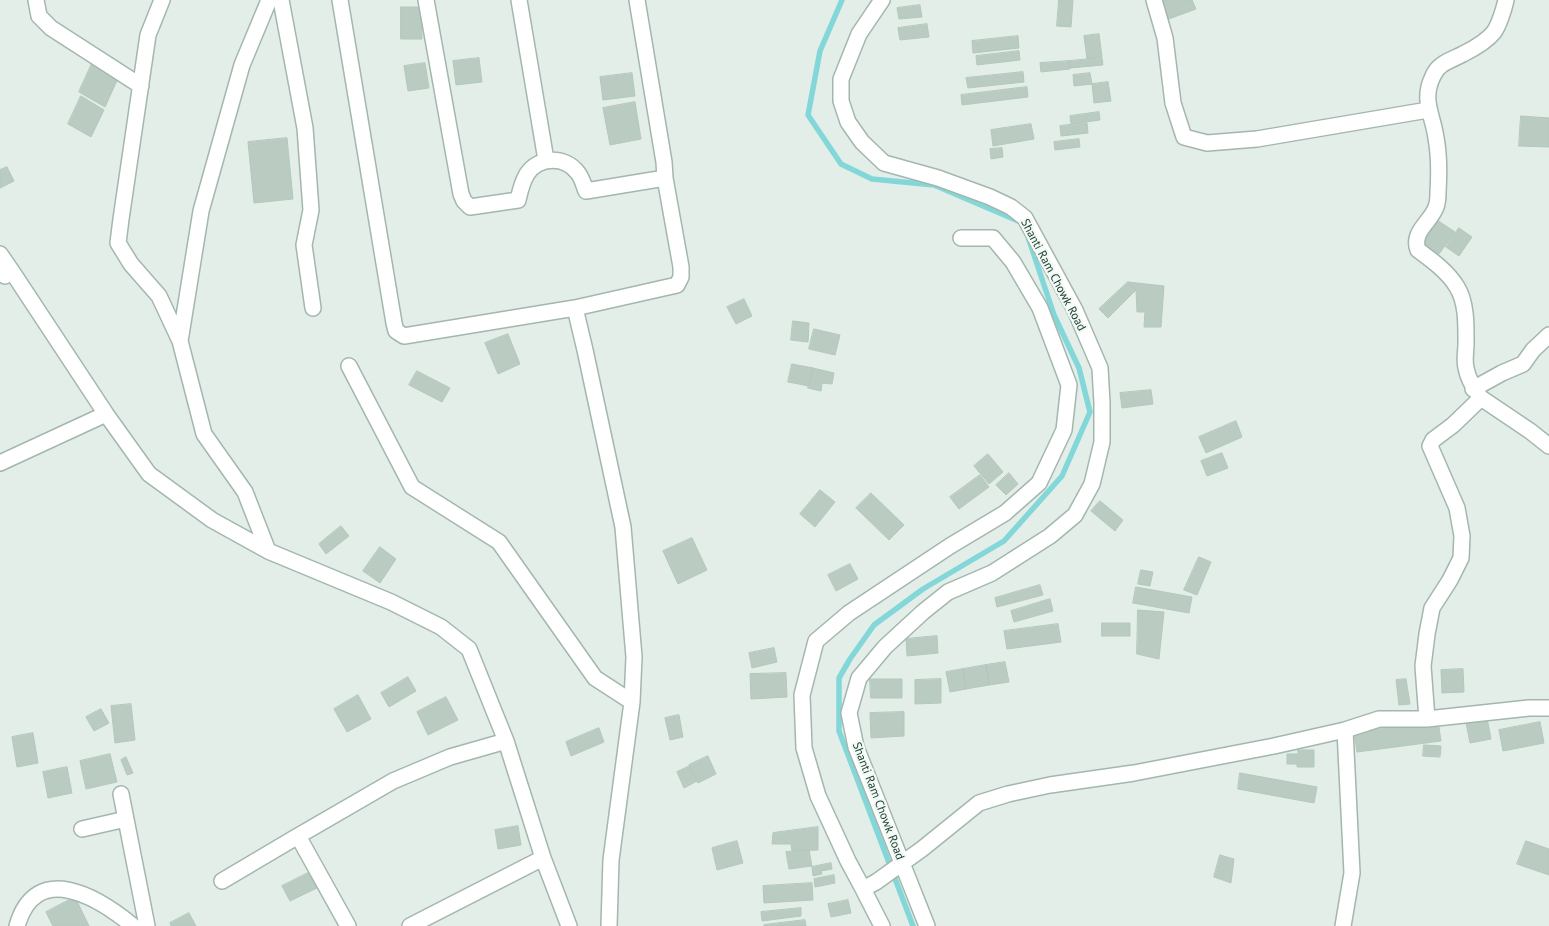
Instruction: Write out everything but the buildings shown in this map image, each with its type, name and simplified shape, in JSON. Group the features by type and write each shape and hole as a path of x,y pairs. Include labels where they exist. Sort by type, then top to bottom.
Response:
{"street":[{"path":"36,0 40,16 50,28 141,86"},
{"path":"162,0 148,35 118,243 131,264 160,296 180,341 204,434 245,492 268,551"},
{"path":"180,341 201,211 242,65 269,0"},
{"path":"281,0 305,128 311,210 304,245 313,308"},
{"path":"340,0 396,331 404,336 575,308 677,284 682,277 637,0"},
{"path":"426,0 464,201 470,207 518,200 527,173 534,165 546,160 566,163 578,173 586,191 665,178"},
{"path":"519,0 546,160"},
{"name":"Shanti Ram Chowk Road","path":"882,0 859,34 841,79 841,101 848,122 862,142 884,163 938,178 990,197 1011,207 1025,218 1075,310 1100,368 1102,403 1102,442 1092,484 1075,515 1050,536 992,573 948,592 923,612 885,648 859,678 849,713 856,748 900,865 927,926"},
{"path":"1154,0 1165,38 1173,103 1184,137 1207,143 1257,139 1428,110"},
{"path":"1506,0 1494,32 1482,43 1446,62 1433,74 1427,98 1428,110 1436,138 1437,206 1416,240 1418,250 1448,274 1462,299 1466,334 1466,366 1477,394 1549,446"},
{"path":"882,926 870,885 848,861 818,796 804,748 802,695 816,641 849,613 950,546 1005,513 1038,483 1064,430 1069,386 1040,308 1013,262 993,238 961,238"},
{"path":"0,254 4,274 149,474 212,520 268,551 391,602 441,628 469,649 506,741 543,858 569,926"},
{"path":"575,308 586,350 623,527 634,657 632,702 611,860 609,926"},
{"path":"1427,719 1423,666 1427,634 1432,608 1450,580 1461,558 1462,536 1458,508 1430,446 1433,440 1453,425 1477,394 1502,373 1523,364 1549,336"},
{"path":"349,366 412,487 499,542 595,678 632,702"},
{"path":"0,463 106,414"},
{"path":"870,885 900,865 979,803 1008,794 1274,746 1345,730 1379,719 1427,719 1529,708 1549,708"},
{"path":"1343,926 1352,872 1345,730"},
{"path":"222,881 393,781 450,757 506,741"},
{"path":"121,794 147,926"},
{"path":"82,829 126,819"},
{"path":"298,836 348,926"},
{"path":"410,926 543,858"},
{"path":"17,926 29,900 45,889 68,889 105,906 133,926"}],"waterway":[{"path":"842,0 820,51 808,115 841,164 872,179 934,185 1023,223"},
{"path":"913,926 839,731 839,678 874,625 923,589 1004,541 1062,476 1090,412 1079,368 1054,315 1027,234"}]}
